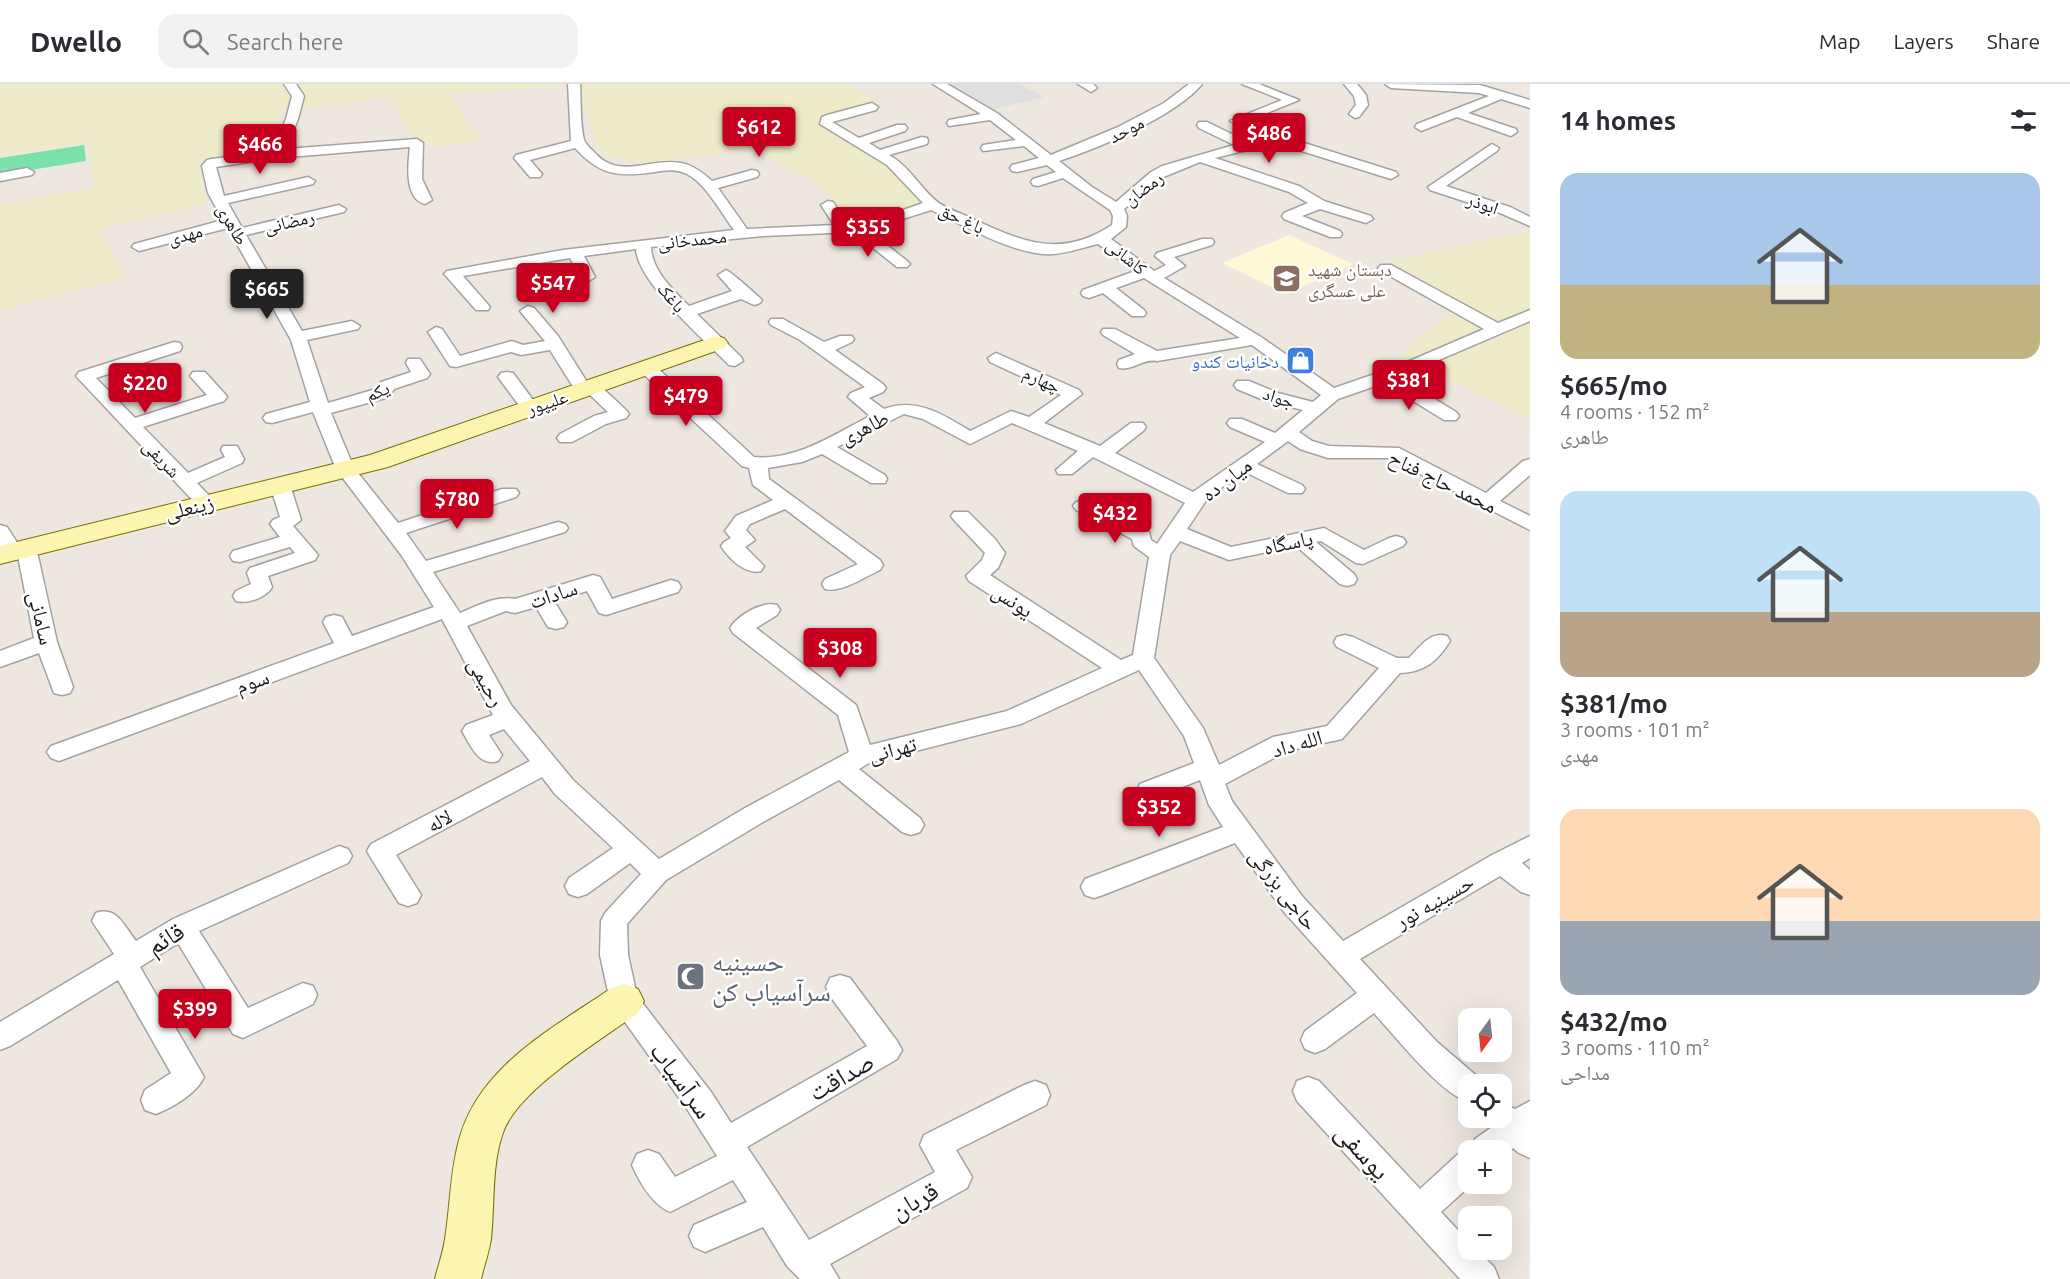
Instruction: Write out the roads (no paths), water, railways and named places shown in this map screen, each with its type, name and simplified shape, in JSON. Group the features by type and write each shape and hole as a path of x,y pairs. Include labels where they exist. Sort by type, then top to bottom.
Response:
{"street":[{"path":"277,154 298,96 290,84"},
{"path":"574,84 578,143 588,157 610,170 632,172 680,167 692,171 708,187 743,233"},
{"name":"کاشانی","path":"939,84 993,116 1065,173 1116,208 1120,216 1119,227 1101,239 1150,274 1256,340 1332,395"},
{"name":"موحد","path":"1017,168 1049,161 1096,145 1179,101 1196,84"},
{"path":"1248,84 1293,100 1236,121 1277,139 1391,175"},
{"path":"1350,84 1360,95 1362,105 1354,114"},
{"path":"1391,84 1463,87 1530,104"},
{"path":"1421,127 1501,95"},
{"name":"باغ حق","path":"872,107 826,120 826,124 879,154 902,171 932,205 1007,240 1038,249 1060,249 1101,239"},
{"path":"1457,113 1511,132"},
{"path":"953,123 993,116"},
{"path":"1203,125 1247,146"},
{"path":"857,143 901,128"},
{"name":"رمضان","path":"1116,208 1128,201 1157,175 1179,165 1277,139"},
{"path":"879,154 922,141"},
{"path":"988,148 1026,142"},
{"name":"طاهری","path":"345,469 320,407 297,337 217,197 209,166 212,163 277,154 417,143 414,177 416,187 425,200"},
{"path":"535,174 521,158 578,143"},
{"name":"ابوذر","path":"1492,148 1434,187 1505,210 1530,222"},
{"path":"1203,158 1294,189 1319,204 1366,219"},
{"path":"708,187 757,176 745,173 733,165"},
{"path":"0,177 27,172"},
{"path":"1038,182 1065,173"},
{"path":"217,197 308,180"},
{"path":"217,197 245,186"},
{"path":"1319,204 1289,216 1335,234"},
{"path":"828,205 849,227 902,264"},
{"name":"محمدخانی","path":"482,307 452,274 511,262 643,244 743,233 849,227 888,220 932,205"},
{"name":"رمضانی","path":"235,228 339,209"},
{"name":"مهدی","path":"139,247 235,228"},
{"path":"1089,293 1177,266 1162,256 1207,242"},
{"name":"باغک","path":"643,244 644,259 665,291 735,361"},
{"path":"575,253 587,277"},
{"path":"1386,268 1498,330"},
{"path":"685,313 749,297 726,275"},
{"path":"1106,288 1138,313"},
{"path":"528,311 554,342 586,388 620,414 600,420 566,438"},
{"name":"میان ده","path":"1143,659 1160,555 1202,492 1245,465 1332,395 1386,377 1530,315"},
{"path":"777,322 824,349 877,388 857,397 883,417"},
{"path":"297,337 352,326"},
{"path":"436,332 456,362 512,346 520,350 554,342"},
{"path":"1109,332 1148,354 1157,356 1256,340"},
{"path":"824,349 846,339"},
{"name":"علیپور","path":"379,461 716,343"},
{"name":"شریفی","path":"174,347 85,376 206,503"},
{"path":"1125,364 1148,354"},
{"path":"1176,354 1194,368"},
{"name":"چهارم","path":"996,358 1073,394 1031,424"},
{"name":"یکم","path":"320,407 383,393 387,386 420,374 414,363"},
{"path":"646,367 749,462 758,464 760,481 873,565 832,584"},
{"path":"861,377 885,369"},
{"path":"131,425 218,397 199,376"},
{"path":"507,377 530,408"},
{"path":"1386,377 1450,416"},
{"name":"جواد","path":"1244,385 1272,397 1314,408"},
{"path":"272,418 320,407"},
{"name":"طاهری","path":"758,464 772,464 824,447 904,409 935,418 970,439 1011,416 1097,452 1196,501"},
{"path":"1236,423 1282,436"},
{"path":"1065,470 1137,428"},
{"name":"محمد حاج فناح","path":"1282,436 1328,452 1392,452 1530,524"},
{"path":"824,447 878,479"},
{"path":"185,481 235,459 230,450"},
{"name":"زینعلی","path":"10,546 206,503 379,461"},
{"path":"1245,465 1295,489"},
{"path":"1487,502 1530,465"},
{"name":"رحیمی","path":"345,469 420,569 450,616 508,718 564,787 657,873"},
{"path":"243,597 262,587 257,573 308,555 280,524 291,520 280,485"},
{"path":"393,531 509,493"},
{"path":"754,566 731,546 745,540 735,531 742,520 787,501"},
{"path":"1083,506 1142,536 1141,542 1160,555"},
{"name":"یونس","path":"961,516 995,553 991,564 976,576 1119,669"},
{"path":"420,569 558,528"},
{"name":"پاسگاه","path":"1176,532 1229,554 1324,534 1363,558 1396,542"},
{"path":"240,556 294,539"},
{"path":"1300,539 1347,579"},
{"name":"سامانی","path":"10,546 62,687"},
{"name":"سادات","path":"450,616 504,604 515,606 593,582 606,608 671,587"},
{"path":"541,598 556,622"},
{"path":"769,610 741,628 848,711 851,762 911,825"},
{"name":"سوم","path":"59,752 346,646 450,616"},
{"path":"334,622 346,646"},
{"path":"1345,642 1394,666 1415,665 1439,641"},
{"path":"0,659 46,642"},
{"name":"تهرانی","path":"657,873 851,762 1013,718 1143,659"},
{"name":"حاجی بزرگی","path":"1143,659 1195,734 1221,805 1293,904 1375,996 1427,1051 1458,1079"},
{"name":"الله داد","path":"1149,791 1210,774 1281,743 1334,732 1394,666"},
{"path":"490,755 474,731 508,718"},
{"name":"لاله","path":"408,895 380,851 545,764"},
{"path":"1094,887 1240,831"},
{"name":"حسینیه نور","path":"1339,957 1530,846"},
{"path":"578,886 631,849"},
{"name":"قائم","path":"0,1037 182,927 339,856"},
{"path":"1501,862 1530,884"},
{"name":"سرآسیاب","path":"657,873 614,921 614,955 624,1001 700,1102 769,1208 814,1270"},
{"path":"105,921 189,1077 156,1100"},
{"path":"182,927 243,1025 303,995"},
{"name":"صداقت","path":"733,1152 887,1050 840,987"},
{"path":"1315,1040 1375,996"},
{"path":"458,1279 467,1242 476,1160 488,1117 509,1089 540,1063 624,1001"},
{"name":"یوسفی","path":"1308,1091 1482,1279"},
{"name":"قربان","path":"814,1270 956,1178 935,1145 1035,1095"},
{"path":"1499,1140 1518,1126"},
{"path":"648,1166 670,1196 733,1152"},
{"path":"1419,1210 1458,1175"},
{"path":"705,1236 769,1208"}],"place":[{"name":"دبستان شهید علی عسگری","path":"1287,279"},
{"name":"دخانیات کندو","path":"1300,361"},
{"name":"حسینیه سرآسیاب کن","path":"691,976"}]}
